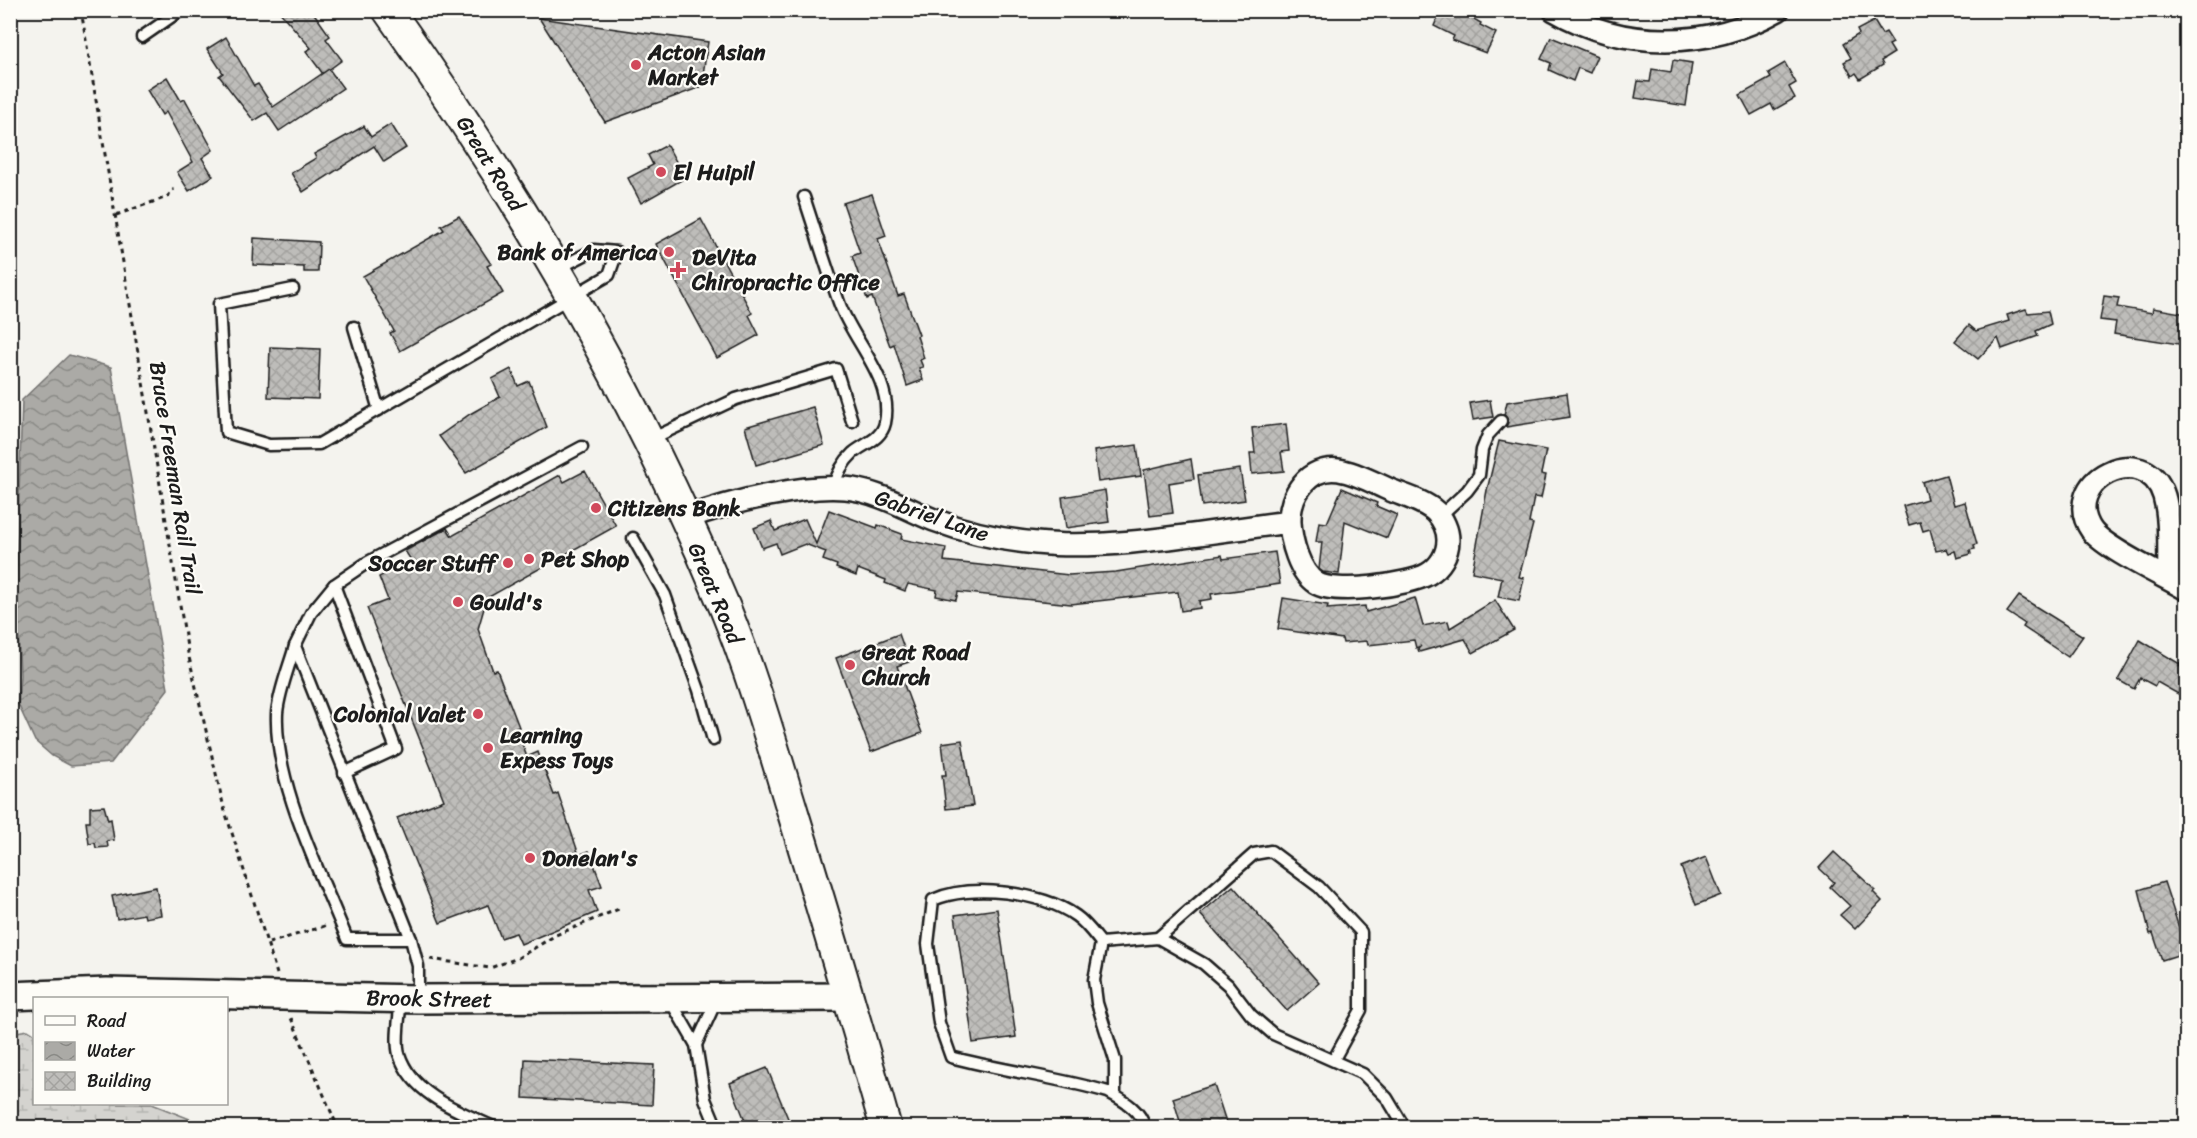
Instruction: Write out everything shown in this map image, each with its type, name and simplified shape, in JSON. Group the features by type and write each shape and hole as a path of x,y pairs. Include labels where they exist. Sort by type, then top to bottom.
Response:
{"main road":[{"name":"Great Road","path":"388,10 446,91 556,270 624,390 724,606 772,746 849,997 886,1128"}],"street":[{"path":"1554,10 1595,28 1630,38 1667,42 1732,31 1778,10"},
{"path":"2131,468 2147,474 2160,487 2166,504 2178,584 2104,542 2091,529 2085,512 2087,494 2097,479 2112,470 2131,468"},
{"path":"1331,470 1349,473 1424,504 1440,516 1447,530 1447,550 1441,563 1430,573 1403,581 1343,589 1322,586 1305,573 1295,547 1290,522 1291,507 1299,488 1313,475 1331,470"},
{"name":"Gabriel Lane","path":"684,519 729,502 833,488 866,492 936,521 987,535 1059,545 1109,543 1290,522"},
{"name":"Brook Street","path":"10,996 107,992 410,998 849,997"}],"lane":[{"path":"142,37 181,10"},
{"path":"804,197 841,307 881,382 886,404 885,424 878,437 852,454 838,471 833,488"},
{"path":"293,289 219,304 226,432 270,445 319,444 609,275 617,252 594,250 556,270"},
{"path":"354,327 380,410"},
{"path":"648,440 736,399 836,369 852,421"},
{"path":"1440,516 1467,491 1479,475 1488,435 1501,421"},
{"path":"411,939 347,939 291,798 280,755 277,712 295,646 311,614 334,585 368,562 582,447"},
{"path":"633,538 665,595 699,690 713,740"},
{"path":"334,585 396,749 344,773"},
{"path":"295,646 411,939 416,957 399,1052 412,1081 451,1108 496,1128"},
{"path":"1158,938 1254,854 1271,851 1319,887 1361,932 1361,1010 1334,1059"},
{"path":"1101,943 1075,915 1031,898 973,890 933,900 928,944 939,1023 951,1057 1006,1071 1062,1079 1115,1096 1131,1105 1145,1128"},
{"path":"1101,943 1158,938 1204,964 1228,985 1251,1015 1273,1034 1334,1059 1363,1074 1387,1098 1405,1128"},
{"path":"1101,943 1094,980 1097,1003 1115,1060 1115,1096"},
{"path":"696,1045 717,998"},
{"path":"669,999 696,1045 705,1100 717,1128"}],"path":[{"name":"Bruce Freeman Rail Trail","path":"81,10 188,653 224,808 269,943 340,921"},
{"path":"116,215 167,197 174,189"},
{"path":"416,957 490,968 518,958 556,935 621,908"},
{"path":"321,1082 338,1128"}],"green space":[{"path":"28,1030 33,1033 33,1105 155,1105 210,1127 11,1127 11,1033"}],"water":[{"path":"69,355 111,367 168,689 111,763 71,766 52,756 35,741 18,704 20,675 16,586 22,400"}],"building":[{"path":"278,10 315,10 313,12 330,36 326,39 342,60 323,74 306,51 311,48"},
{"path":"1441,10 1463,10 1481,23 1480,25 1496,33 1486,53 1452,40 1454,36 1434,26"},
{"name":"Acton Asian Market","path":"539,18 708,42 701,87 605,122"},
{"path":"1874,21 1882,34 1886,32 1893,43 1889,45 1894,53 1881,61 1883,65 1860,79 1856,73 1852,76 1844,62 1851,58 1843,44 1859,34 1857,30"},
{"path":"226,37 254,86 258,84 273,107 329,69 343,88 279,131 267,113 254,121 219,76 223,73 207,49"},
{"path":"1551,37 1597,56 1590,73 1578,68 1573,81 1549,70 1551,63 1541,59"},
{"path":"1673,60 1692,63 1686,106 1635,98 1638,81 1650,82 1652,69 1671,72"},
{"path":"1785,63 1796,83 1789,87 1795,98 1774,110 1771,104 1751,115 1740,95 1771,78 1768,73"},
{"path":"167,77 181,101 185,99 213,150 202,158 213,176 189,191 177,172 193,162 166,112 162,115 147,90"},
{"path":"391,124 406,148 384,162 374,146 303,192 291,173 316,158 314,154 364,126 371,137"},
{"name":"El Huipil","path":"667,145 685,178 641,203 628,178 653,165 648,155"},
{"path":"872,194 886,236 878,239 898,296 904,294 919,335 917,336 924,358 920,360 923,367 919,368 923,380 907,386 894,344 890,346 872,297 867,299 852,256 860,253 843,203"},
{"path":"459,216 491,264 487,266 503,293 400,351 390,333 394,331 363,276 444,230 441,226"},
{"path":"701,219 752,313 749,315 759,335 717,358 656,244"},
{"path":"254,238 319,242 318,272 304,272 304,267 253,265"},
{"path":"2104,296 2119,298 2117,307 2152,313 2153,308 2187,314 2185,345 2114,334 2116,322 2100,320"},
{"path":"2026,309 2028,313 2048,311 2051,324 2036,331 2038,336 2002,349 1998,338 1978,359 1955,341 1969,325 1976,331 2009,321 2007,315"},
{"path":"270,347 320,349 318,399 268,397"},
{"path":"511,369 518,386 529,381 547,427 466,473 439,436 470,414 500,397 492,379"},
{"path":"1567,393 1570,417 1506,427 1508,422 1504,415 1507,402"},
{"path":"1490,400 1493,417 1473,420 1470,403"},
{"path":"813,407 824,445 756,465 745,427"},
{"path":"1286,424 1289,451 1281,452 1284,471 1252,474 1250,453 1255,453 1252,428"},
{"path":"1499,441 1546,450 1541,474 1546,475 1541,498 1534,497 1529,523 1533,524 1519,577 1524,578 1519,601 1498,597 1502,578 1472,572 1487,490"},
{"path":"1137,445 1141,476 1098,482 1094,451"},
{"path":"1191,459 1194,479 1169,483 1173,513 1150,516 1144,470"},
{"path":"1240,469 1245,500 1202,506 1198,475"},
{"path":"585,471 616,526 487,598 478,629 493,671 497,670 519,727 516,728 527,757 538,752 554,795 558,793 579,855 589,851 602,886 589,890 597,912 521,944 516,933 501,938 488,905 440,923 397,818 444,800 367,608 388,600 379,577 411,560 405,551 447,528 452,536 560,475 564,482"},
{"path":"1946,475 1954,505 1965,502 1977,544 1974,545 1975,549 1970,550 1971,554 1957,558 1955,551 1948,553 1946,549 1936,551 1930,529 1923,531 1920,522 1909,525 1903,506 1927,499 1922,482"},
{"path":"1342,488 1377,503 1376,506 1397,515 1387,538 1345,521 1339,574 1323,572 1319,569 1322,542 1316,542 1319,522 1327,523"},
{"path":"1105,490 1109,522 1066,528 1062,497"},
{"path":"829,510 877,528 878,525 902,534 901,539 946,548 944,561 1069,575 1116,572 1222,555 1223,559 1275,552 1280,584 1211,594 1212,599 1199,601 1200,608 1181,611 1178,592 1071,604 958,592 956,600 936,596 937,590 908,584 905,591 885,583 886,580 858,569 856,576 823,560 826,552 805,544 780,554 776,543 762,548 754,528 771,521 775,531 805,519 816,544"},
{"path":"2019,596 2083,636 2068,657 2023,627 2025,624 2007,612"},
{"path":"1283,598 1328,605 1327,609 1365,606 1366,612 1415,598 1423,626 1448,621 1450,628 1495,600 1514,630 1473,653 1465,639 1419,652 1418,649 1421,646 1416,648 1414,640 1368,645 1367,641 1343,643 1342,639 1278,629"},
{"path":"899,634 909,662 897,666 922,733 871,752 836,658"},
{"path":"2140,640 2187,670 2187,677 2178,694 2157,682 2155,686 2140,678 2134,689 2118,680"},
{"path":"962,740 973,806 946,809 942,775 946,775 942,743"},
{"path":"104,806 108,820 111,819 114,840 107,841 108,847 96,848 95,843 89,844 86,822 90,822 90,807"},
{"path":"1834,852 1875,890 1873,892 1882,901 1855,929 1840,915 1850,906 1830,887 1834,882 1819,868"},
{"path":"1706,857 1721,895 1696,905 1681,867"},
{"path":"2164,882 2187,952 2162,960 2153,933 2150,934 2139,890"},
{"path":"1233,886 1319,983 1287,1011 1200,914"},
{"path":"156,887 161,915 145,918 144,914 117,919 112,896"},
{"path":"997,909 1016,1037 973,1043 955,915"},
{"path":"525,1059 654,1065 652,1105 523,1098"},
{"path":"767,1068 792,1128 748,1128 730,1083"},
{"path":"1214,1085 1228,1128 1182,1128 1173,1098"}],"place":[{"name":"Acton Asian Market","path":"636,65"},
{"name":"El Huipil","path":"661,172"},
{"name":"Bank of America","path":"669,252"},
{"name":"DeVita Chiropractic Office","path":"678,270"},
{"name":"Citizens Bank","path":"596,508"},
{"name":"Pet Shop","path":"529,559"},
{"name":"Soccer Stuff","path":"508,563"},
{"name":"Gould's","path":"458,602"},
{"name":"Great Road Church","path":"850,665"},
{"name":"Colonial Valet","path":"478,714"},
{"name":"Learning Expess Toys","path":"488,748"},
{"name":"Donelan's","path":"530,858"}]}
